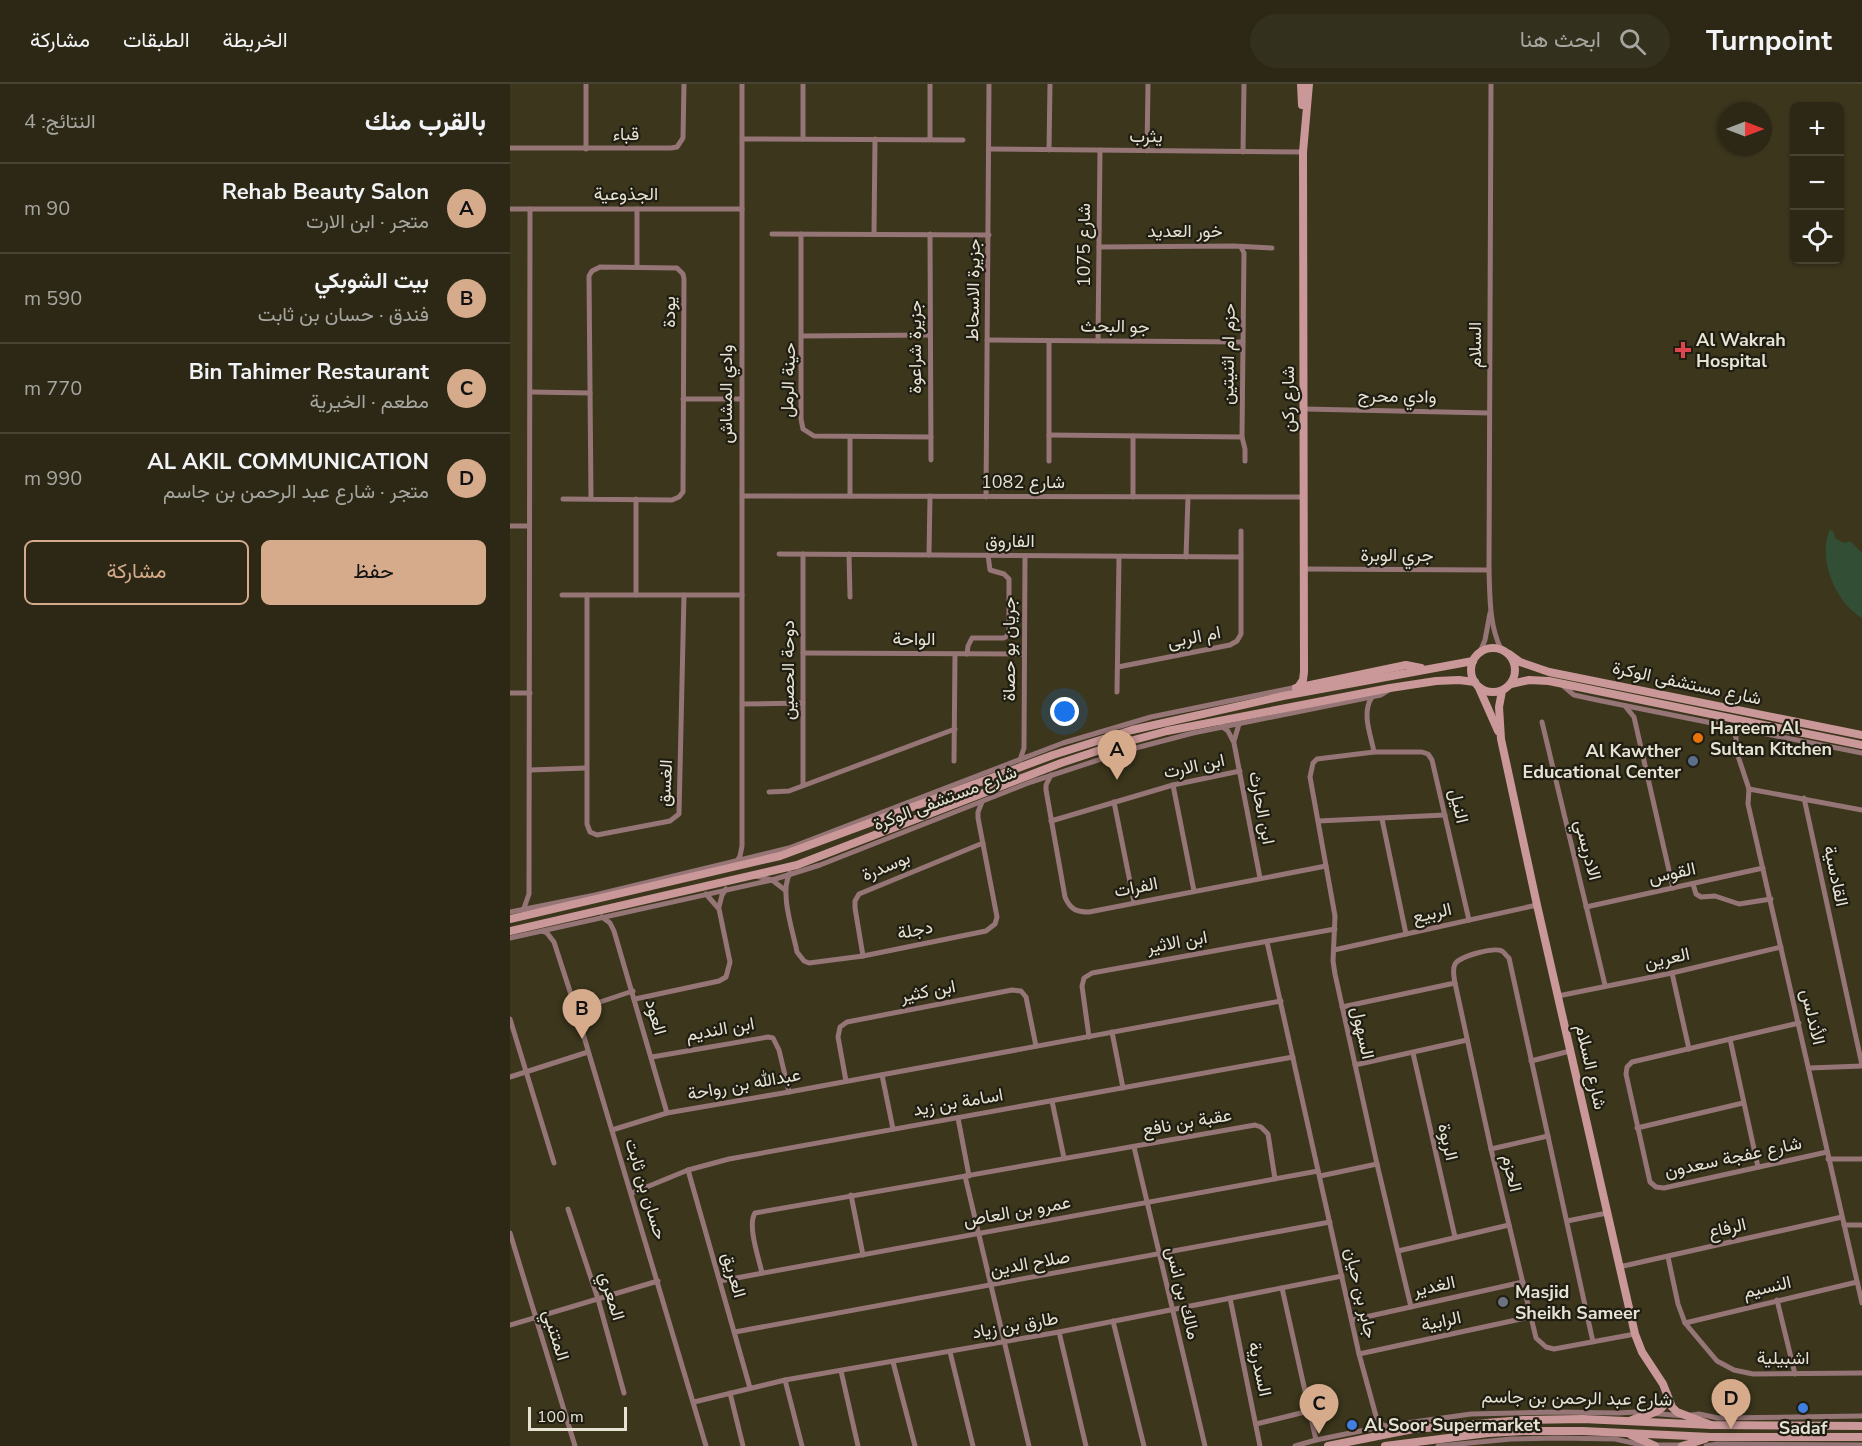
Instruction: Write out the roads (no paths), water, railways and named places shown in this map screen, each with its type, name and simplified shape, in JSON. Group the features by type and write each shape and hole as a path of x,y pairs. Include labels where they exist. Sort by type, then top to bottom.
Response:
{"street":[{"path":"586,84 586,148"},
{"name":"قباء","path":"510,148 677,147 683,138 684,84"},
{"name":"وادي المشاش","path":"737,861 742,846 742,84"},
{"path":"803,84 803,139"},
{"path":"930,84 930,139"},
{"name":"جزيرة الاسحاط","path":"986,496 988,84"},
{"path":"1049,150 1050,84"},
{"path":"1147,151 1148,84"},
{"path":"1243,152 1244,84"},
{"name":"شارع ركن","path":"1301,84 1304,126"},
{"name":"شارع ركن","path":"1299,687 1304,672 1303,152 1309,84"},
{"name":"السلام","path":"1491,84 1489,570 1490,606 1496,639 1501,649"},
{"path":"742,139 963,140"},
{"path":"874,234 875,139"},
{"name":"يثرب","path":"989,149 1303,152"},
{"name":"شارع 1075","path":"1098,341 1100,150"},
{"path":"1092,195 1100,195"},
{"name":"الجذوعية","path":"510,209 742,209"},
{"path":"511,916 523,909 529,894 530,209"},
{"path":"637,209 637,266"},
{"path":"772,234 989,235"},
{"path":"801,234 802,336"},
{"name":"جزيرة شراعوة","path":"930,234 931,460"},
{"name":"خور العديد","path":"1099,247 1272,248"},
{"name":"حزم ام اثنيتين","path":"1241,247 1244,253 1242,437 1245,461"},
{"name":"يودة","path":"563,499 672,500 683,492 683,274 678,268 600,267 592,271 589,276 591,499"},
{"name":"حينة الرمل","path":"930,335 802,336 802,428 814,436 931,437"},
{"name":"جو البحث","path":"987,340 1243,342"},
{"path":"1048,461 1049,340"},
{"path":"531,392 590,393"},
{"path":"683,399 741,399"},
{"name":"وادي محرج","path":"1305,409 1490,413"},
{"path":"1049,435 1242,437"},
{"path":"1132,497 1133,436"},
{"path":"850,437 850,496"},
{"name":"شارع 1082","path":"742,496 1304,497"},
{"path":"929,555 930,496"},
{"path":"1186,557 1188,497"},
{"path":"636,499 636,595"},
{"path":"510,526 530,526"},
{"name":"ام الربى","path":"1118,667 1230,645 1237,641 1241,634 1241,531"},
{"name":"الفاروق","path":"778,554 1241,557"},
{"name":"دوحة الحصين","path":"803,554 803,785"},
{"path":"849,554 850,597"},
{"path":"967,654 972,638 1004,638 1009,631 1009,579 1004,574 990,570 988,555"},
{"name":"جريان بو حصاة","path":"1020,760 1024,748 1025,556"},
{"path":"1117,692 1119,556"},
{"name":"جري الوبرة","path":"1304,569 1489,570"},
{"name":"الغسق","path":"587,595 587,824 593,834 604,835 670,820 679,814 684,595"},
{"path":"562,596 742,595"},
{"name":"السلام","path":"1480,652 1485,640 1490,606"},
{"path":"1494,647 1501,649 1513,659 1516,672 1511,684 1502,691 1490,692 1477,685 1471,672 1473,661 1480,652 1494,647"},
{"name":"الواحة","path":"803,653 1024,654"},
{"path":"954,761 956,654"},
{"name":"شارع مستشفى الوكرة","path":"1509,654 1535,669 1862,735"},
{"name":"شارع مستشفى الوكرة","path":"511,916 766,860 1053,755 1102,738 1166,721 1283,696 1473,661"},
{"name":"شارع مستشفى الوكرة","path":"523,909 595,895 789,848 1037,752 1151,717 1406,665 1425,670"},
{"path":"1304,672 1308,679 1315,683"},
{"name":"شارع مستشفى الوكرة","path":"510,931 797,865 1061,763 1167,731 1436,681 1460,680 1477,685"},
{"name":"شارع مستشفى الوكرة","path":"1511,684 1529,681 1560,683 1862,746"},
{"name":"شارع مستشفى الوكرة","path":"1560,683 1574,695 1862,753"},
{"name":"شارع السلام","path":"1477,685 1501,739"},
{"name":"شارع مستشفى الوكرة","path":"1283,696 1299,687"},
{"name":"شارع مستشفى الوكرة","path":"510,938 772,880 820,865 1031,782 1132,749 1223,727 1381,695 1390,688"},
{"name":"شارع السلام","path":"1502,691 1499,707 1501,739 1635,1334 1642,1352 1663,1384 1672,1407 1685,1416"},
{"path":"510,693 530,693"},
{"path":"1366,713 1372,697"},
{"path":"1354,701 1366,713 1374,753"},
{"path":"1733,701 1746,712"},
{"path":"742,704 803,704"},
{"path":"1625,706 1634,717 1673,888"},
{"path":"1635,724 1643,712 1650,710"},
{"name":"الادريسي","path":"1542,722 1605,985"},
{"path":"1211,723 1223,727"},
{"name":"ابن الحارث","path":"1234,743 1239,724"},
{"path":"1723,725 1736,737 1746,728 1766,725"},
{"name":"ابن الحارث","path":"1223,727 1228,731 1234,743 1260,878"},
{"path":"769,792 789,790 955,729"},
{"name":"الأندلس","path":"1736,737 1736,750 1749,789 1748,804 1828,1160 1857,1282 1861,1290 1862,1303"},
{"path":"1024,742 1032,752 1053,755"},
{"name":"النيل","path":"1313,763 1323,757 1374,753 1422,752 1428,754 1432,760 1469,920"},
{"name":"الفرات","path":"1061,763 1047,780 1046,790 1065,897 1073,909 1089,912 1326,866"},
{"name":"السهول","path":"1313,763 1310,777 1335,916 1333,962 1411,1307"},
{"path":"530,770 586,768"},
{"name":"ابن الارت","path":"1051,821 1173,785 1240,771"},
{"path":"1031,782 1046,790"},
{"path":"1173,785 1194,891"},
{"path":"1749,789 1862,810"},
{"name":"القادسية","path":"1804,798 1862,1066"},
{"name":"دجلة","path":"797,865 790,874 785,890 797,952 804,961 815,963 863,956 986,931 995,924 996,910 978,818 982,802"},
{"path":"1114,802 1134,902"},
{"path":"963,809 974,813 978,818"},
{"path":"1318,821 1445,815"},
{"path":"1382,819 1406,934"},
{"name":"بوسدرة","path":"863,956 855,908 855,901 859,894 983,843"},
{"path":"742,846 748,854 766,860"},
{"path":"723,870 737,861"},
{"name":"القوس","path":"1586,907 1763,868"},
{"path":"756,876 772,880 785,890"},
{"path":"1693,884 1696,894 1701,897 1715,896 1743,904 1771,899"},
{"path":"635,999 719,981 726,977 730,962 718,909 726,889"},
{"path":"529,894 536,903 541,905"},
{"path":"706,894 718,909"},
{"name":"الربيع","path":"1334,950 1537,905"},
{"path":"615,931 620,914"},
{"name":"العود","path":"602,917 615,931 667,1113"},
{"path":"554,942 556,931 571,918"},
{"name":"ابن الاثير","path":"1089,1037 1082,986 1084,978 1092,973 1335,929"},
{"name":"حسان بن ثابت","path":"542,931 554,942 576,1010 706,1446"},
{"name":"جابر بن حيان","path":"1268,942 1359,1354 1376,1416 1385,1426"},
{"name":"العرين","path":"1558,996 1672,973 1781,947"},
{"name":"الحزم","path":"1531,1061 1509,958 1503,952 1495,950 1463,956 1456,962 1453,971 1455,983 1491,1149 1536,1338 1545,1347 1554,1349 1635,1334"},
{"path":"1672,973 1689,1048"},
{"path":"1342,1007 1455,983"},
{"name":"ابن كثير","path":"846,1081 838,1037 840,1027 847,1022 1012,990 1021,991 1026,997 1036,1046"},
{"path":"576,1010 633,992"},
{"name":"عبدالله بن رواحة","path":"612,1130 667,1113 1281,1001"},
{"path":"510,1019 554,1163"},
{"name":"شارع عفجة سعدون","path":"1799,1023 1632,1062 1627,1067 1626,1074 1637,1128 1650,1182 1656,1187 1664,1188 1827,1152"},
{"path":"1112,1032 1123,1088"},
{"name":"ابن النديم","path":"652,1057 773,1038 789,1092"},
{"path":"1730,1039 1758,1167"},
{"path":"1355,1065 1467,1040"},
{"path":"1570,1051 1531,1061 1593,1342"},
{"path":"510,1077 588,1052"},
{"name":"الربوة","path":"1413,1053 1455,1237"},
{"name":"اسامة بن زيد","path":"632,1193 688,1170 729,1159 1293,1057"},
{"path":"1809,1068 1862,1066"},
{"path":"882,1075 893,1129"},
{"path":"1052,1101 1064,1158"},
{"path":"1637,1128 1743,1103"},
{"path":"958,1118 978,1234 1029,1446"},
{"name":"عقبة بن نافع","path":"762,1273 752,1228 755,1213 851,1195 1255,1125 1268,1134 1275,1179"},
{"path":"1491,1149 1548,1136"},
{"name":"مالك بن انس","path":"1134,1147 1205,1446"},
{"path":"1828,1160 1862,1159"},
{"path":"1319,1174 1377,1164"},
{"name":"العريق","path":"688,1170 750,1388"},
{"name":"عمرو بن العاص","path":"720,1281 1275,1179 1319,1174"},
{"path":"851,1195 863,1255"},
{"name":"المعري","path":"568,1209 598,1299 624,1393"},
{"path":"1567,1221 1607,1213"},
{"name":"الرفاع","path":"1619,1268 1842,1217"},
{"name":"صلاح الدين","path":"735,1332 1330,1222"},
{"path":"1398,1251 1509,1225"},
{"path":"1844,1225 1862,1225"},
{"name":"المتنبي","path":"510,1233 575,1446"},
{"name":"اشبيلية","path":"1668,1257 1678,1304 1685,1323 1718,1361 1734,1370 1753,1374 1862,1373"},
{"name":"طارق بن زياد","path":"694,1402 785,1380 1113,1322 1342,1276"},
{"path":"510,1325 658,1281"},
{"name":"الغدير","path":"1352,1320 1523,1282"},
{"name":"النسيم","path":"1685,1323 1857,1282"},
{"path":"1282,1288 1316,1440"},
{"name":"السدرية","path":"1230,1298 1260,1446"},
{"path":"1777,1300 1795,1374"},
{"name":"الرابية","path":"1359,1354 1530,1317"},
{"path":"1113,1322 1144,1446"},
{"path":"1059,1332 1086,1446"},
{"path":"950,1352 973,1446"},
{"path":"892,1362 915,1446"},
{"path":"841,1371 858,1446"},
{"path":"785,1380 802,1446"},
{"path":"730,1393 743,1446"},
{"path":"1628,1422 1640,1416 1653,1414 1664,1407 1667,1394"},
{"path":"1256,1424 1309,1411"},
{"name":"شارع عبد الرحمن بن جاسم","path":"1295,1446 1385,1426 1487,1413 1636,1412 1685,1416 1699,1414 1718,1418 1862,1416"},
{"path":"1367,1430 1373,1424 1376,1416"},
{"path":"1685,1416 1711,1425"},
{"name":"شارع عبد الرحمن بن جاسم","path":"1328,1446 1413,1429 1523,1420 1583,1419 1711,1425 1862,1426"},
{"path":"1400,1424 1413,1429"},
{"name":"شارع عبد الرحمن بن جاسم","path":"1385,1446 1523,1431 1711,1437 1862,1437"},
{"path":"1625,1433 1653,1445"},
{"path":"1438,1446 1511,1439 1615,1439 1636,1444 1686,1446 1711,1437"},
{"path":"1503,1446 1511,1439"},
{"path":"1489,1441 1497,1446"},
{"path":"1706,1446 1717,1444 1862,1445"}],"place":[{"name":"Al Wakrah Hospital","path":"1683,350"},
{"name":"Hareem Al Sultan Kitchen","path":"1698,738"},
{"name":"Al Kawther Educational Center","path":"1693,761"},
{"name":"Rehab Beauty Salon","path":"1117,780"},
{"name":"بيت الشوبكي","path":"582,1039"},
{"name":"Masjid Sheikh Sameer","path":"1503,1302"},
{"name":"Sadaf","path":"1803,1408"},
{"name":"Al Soor Supermarket","path":"1352,1425"},
{"name":"AL AKIL COMMUNICATION","path":"1731,1429"},
{"name":"Bin Tahimer Restaurant","path":"1319,1434"}]}
